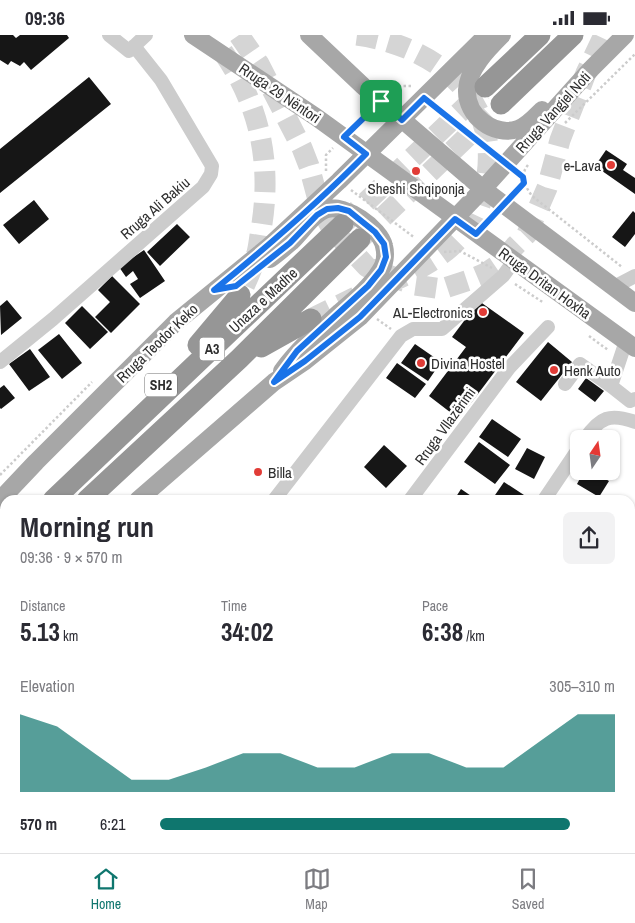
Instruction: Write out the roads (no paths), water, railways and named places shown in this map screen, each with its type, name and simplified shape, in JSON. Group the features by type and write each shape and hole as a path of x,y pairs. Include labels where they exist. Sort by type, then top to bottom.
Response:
{"highway":[{"path":"486,87 540,35"},
{"path":"501,104 573,35"},
{"name":"Unaza e Madhe","path":"58,495 343,224"},
{"name":"Unaza e Madhe","path":"92,495 238,359 360,239"},
{"name":"SH2","path":"80,474 215,327 240,295"},
{"path":"238,359 311,319"}],"main road":[{"name":"Rruga 29 Nëntori","path":"193,35 316,117 455,219"},
{"path":"309,35 402,120 483,189 635,303"},
{"name":"Rruga Teodor Keko","path":"5,495 176,322 268,247 333,176 366,154 487,35"},
{"path":"502,35 480,60 470,77 467,91 473,113 481,122 505,131 518,129 532,120 604,56"},
{"name":"Rruga Vangjel Noti","path":"455,219 625,35"},
{"path":"214,290 236,286 290,243 317,215 327,209 338,208 349,211 375,232 384,244 386,257 381,270 368,286 297,351 274,382"},
{"path":"144,495 274,382 305,361 360,317 455,219"},
{"name":"Rruga Dritan Hoxha","path":"455,219 631,345"}],"street":[{"path":"109,35 129,51 146,35"},
{"name":"Rruga Ali Bakiu","path":"0,362 53,319 196,194 212,174 212,166 161,80 134,46"},
{"path":"278,495 401,336 413,329 442,329 503,276 514,261"},
{"path":"614,287 634,276"},
{"name":"Rruga Vllazërimi","path":"414,495 509,368 548,327"},
{"path":"611,386 620,360 631,345"},
{"path":"565,384 580,363 630,401 635,399"},
{"path":"593,430 601,421 609,417 622,417 635,422"},
{"path":"547,495 570,461"}],"tunnel":[{"path":"239,35 259,64 302,148 320,207 332,229 367,267 414,285 442,289 486,273 502,262 527,234 547,188 560,140 568,119 586,73 604,35"},
{"path":"357,35 384,41 409,50 433,62 453,78 470,97 482,120 488,146 487,175 484,190 478,212 471,225 441,255 422,267 391,282"},
{"path":"223,52 247,94 255,115 264,160 264,206 257,253 240,295"},
{"path":"343,224 482,91"},
{"path":"360,239 490,115"},
{"path":"311,319 356,297"}],"place":[{"name":"e-Lava","path":"611,165"},
{"name":"Sheshi Shqiponja","path":"416,171"},
{"name":"AL-Electronics","path":"483,312"},
{"name":"Divina Hostel","path":"421,363"},
{"name":"Henk Auto","path":"554,370"},
{"name":"Billa","path":"258,472"}]}
